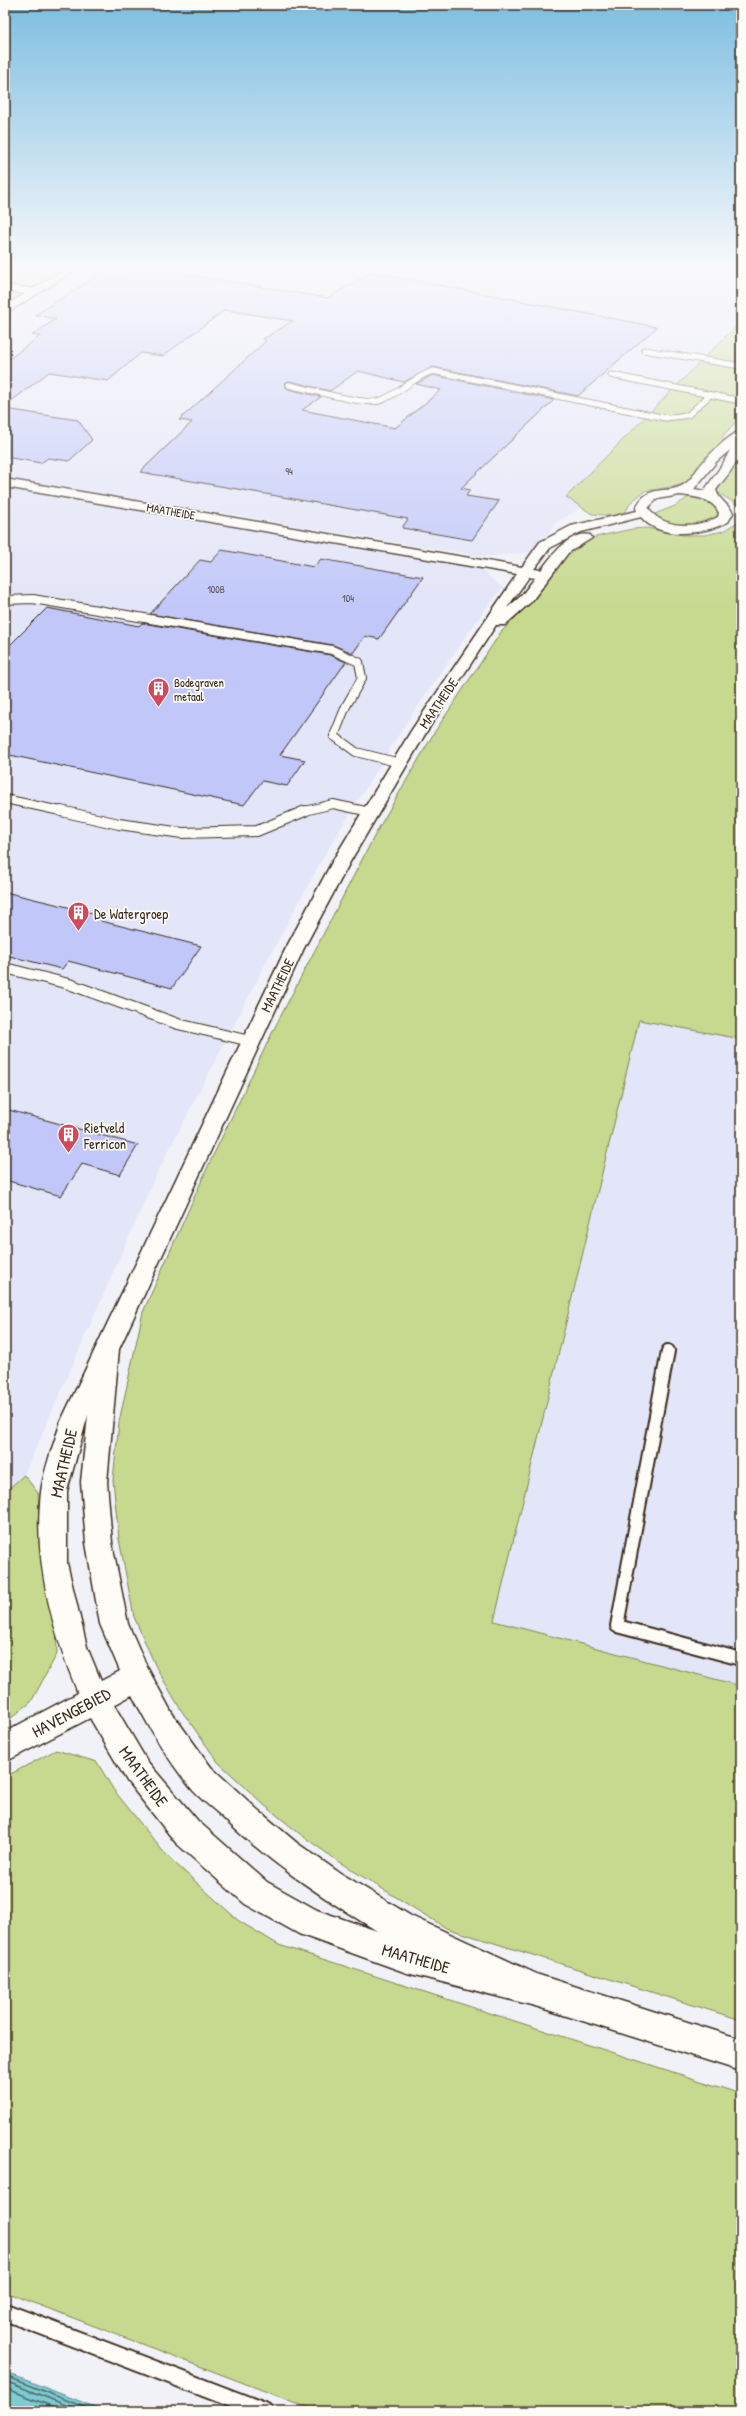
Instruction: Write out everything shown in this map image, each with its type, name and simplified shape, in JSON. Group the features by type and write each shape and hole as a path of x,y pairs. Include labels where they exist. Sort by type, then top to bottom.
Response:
{"street":[{"path":"680,492 691,486 713,458 741,437"},
{"path":"712,499 710,490 730,463 741,437"},
{"name":"MAATHEIDE","path":"5,483 544,575"},
{"path":"680,492 712,499 737,516 705,528 692,529 664,526 648,517 642,508 649,498 657,494 680,492"},
{"path":"720,522 726,513 724,508"},
{"name":"MAATHEIDE","path":"648,517 576,529 545,546 526,571 481,639 400,763 370,812 306,928 250,1041 73,1421 54,1490 54,1563 73,1647 95,1700 137,1771 187,1832 256,1893 310,1924 407,1957 535,1990 741,2055"},
{"name":"MAATHEIDE","path":"481,639 526,599 563,550 582,539 648,517"},
{"name":"MAATHEIDE","path":"107,1349 94,1482 99,1543 114,1624 137,1677 162,1723 201,1777 248,1822 286,1854 326,1882 400,1927 535,1990"},
{"name":"HAVENGEBIED","path":"5,1748 137,1677"}],"lane":[{"path":"289,385 372,402 384,401 408,384"},
{"path":"502,384 666,418 688,415 710,395"},
{"path":"654,384 741,401"},
{"path":"5,600 33,598 332,650 358,662 362,678 346,706 334,736 356,752 400,763"},
{"path":"5,799 119,824 182,833 257,831 298,813 333,804 370,812"},
{"path":"5,968 69,984 178,1024 250,1041"},
{"path":"668,1351 617,1626 741,1659"},
{"path":"5,2312 264,2411"}],"shaded area":[{"path":"5,384 679,384 567,497 582,507 556,523 532,552 484,557 5,477"},
{"path":"5,488 479,568 503,588 482,613 406,723 324,856 271,953 156,1175 24,1475 5,1492"},
{"path":"639,1020 741,1039 741,1686 494,1621"}],"green space":[{"path":"679,384 741,384 741,416 722,437 726,441 714,450 688,482 677,486 645,491 631,502 626,511 616,516 592,514 566,497"},
{"path":"741,455 741,507 717,492 724,477"},
{"path":"692,495 711,501 718,509 717,516 702,524 684,526 667,522 652,515 675,506"},
{"path":"736,523 741,524 741,1039 639,1020 494,1621 741,1686 741,2020 446,1928 339,1862 300,1834 263,1804 218,1762 181,1710 156,1667 134,1617 119,1539 113,1480 119,1422 143,1312 209,1164 275,1027 377,831 434,733 501,632 532,601 570,549 591,538 632,529 646,528 682,535 705,535 723,531"},
{"path":"24,1475 38,1493 42,1570 56,1624 57,1654 31,1702 5,1723 5,1492"},
{"path":"56,1750 97,1762 113,1789 166,1855 239,1921 279,1945 741,2094 741,2411 317,2411 5,2292 5,1777"}],"water":[{"path":"5,2372 105,2411 5,2411"}],"building":[{"path":"5,384 34,384 5,406"},
{"path":"219,384 286,384 285,386 288,389 321,397 302,410 395,428 441,390 416,384 475,384 554,400 461,488 470,490 466,496 499,501 472,540 402,528 408,519 140,472 192,422 179,420"},
{"path":"301,384 340,384 330,391"},
{"path":"517,384 592,384 578,396"},
{"path":"5,409 78,420 92,440 69,461 48,458 41,463 5,457"},
{"path":"222,550 314,567 321,559 423,577 379,639 365,636 353,653 333,645 150,614 200,560 211,562"},
{"name":"Bodegraven metaal","path":"47,608 139,626 142,623 330,655 346,662 280,755 305,760 287,786 262,781 244,805 5,754 5,650"},
{"name":"De Watergroep","path":"5,892 105,916 101,921 201,946 172,988 68,961 62,969 5,955"},
{"name":"Rietveld Ferricon","path":"5,1109 138,1145 120,1175 82,1164 61,1196 5,1180"}],"place":[{"name":"Bodegraven metaal","path":"159,708"},
{"name":"De Watergroep","path":"78,932"},
{"name":"Rietveld Ferricon","path":"69,1154"}]}
